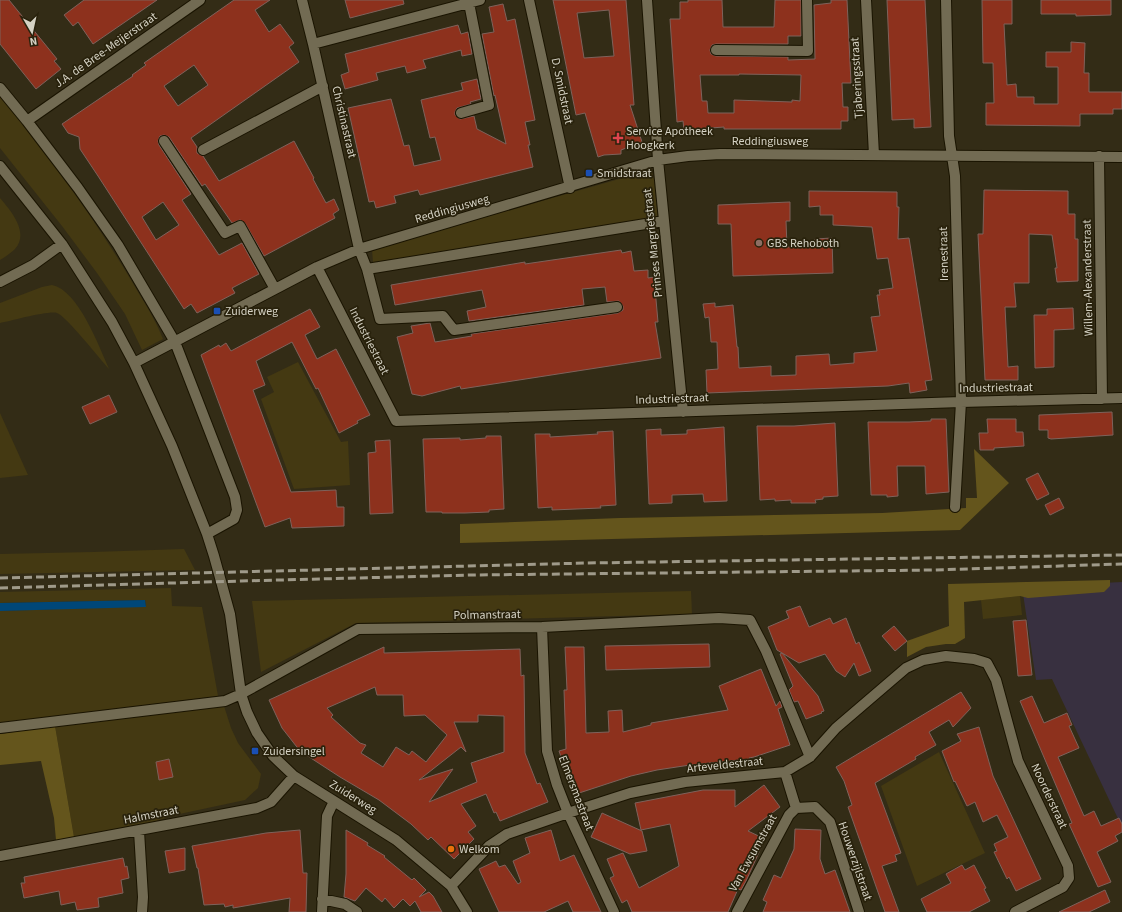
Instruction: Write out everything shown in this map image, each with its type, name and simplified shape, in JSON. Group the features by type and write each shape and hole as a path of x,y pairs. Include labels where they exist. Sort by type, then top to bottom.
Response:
{"street":[{"name":"J.A. de Bree-Meijerstraat","path":"27,121 200,0"},
{"name":"Christinastraat","path":"302,0 359,249"},
{"path":"313,44 457,3 469,3 480,0"},
{"name":"D. Smidstraat","path":"529,0 570,188"},
{"name":"Prinses Margrietstraat","path":"647,0 658,160 683,412"},
{"path":"716,50 808,51 807,0"},
{"name":"Tjaberingsstraat","path":"866,0 874,155"},
{"name":"Irenestraat","path":"946,0 949,136 955,176 961,402 955,507"},
{"path":"460,113 489,104 469,3"},
{"path":"203,150 322,86"},
{"path":"0,88 78,188 118,245 175,342 235,498 237,510 234,519 207,534"},
{"path":"164,141 225,233 240,226 275,289"},
{"name":"Reddingiusweg","path":"134,362 317,267 359,249 570,188 658,160 720,154 1122,157"},
{"name":"Willem-Alexanderstraat","path":"1099,156 1102,399"},
{"name":"Zuiderweg","path":"0,166 62,244 112,322 134,362 172,446 207,534 230,614 241,694 256,733 274,756 294,776 396,840 451,886 466,912"},
{"path":"367,269 664,221"},
{"path":"0,282 33,265 62,244"},
{"path":"359,249 367,269 380,319 443,316 454,330 617,307"},
{"name":"Industriestraat","path":"317,267 396,422 961,402 1122,398"},
{"name":"Polmanstraat","path":"241,694 358,629 542,627 719,618 750,620 766,651 810,757"},
{"name":"Elmersmastraat","path":"542,627 547,751 556,785 614,912"},
{"name":"Arteveldestraat","path":"451,886 489,846 507,834 568,813 630,794 685,782 785,772 810,757 836,728 906,668 923,660 946,656 974,659 987,663"},
{"name":"Noorderstraat","path":"987,663 996,680 1018,762 1068,866 1069,878 1063,887 1015,912"},
{"path":"0,728 225,700 241,694"},
{"path":"785,772 796,808"},
{"name":"Halmstraat","path":"0,856 257,808 271,802 294,776"},
{"path":"322,912 327,816 334,801"},
{"name":"Houwerzijlstraat","path":"796,808 815,807 830,822 859,912"},
{"name":"Van Ewsumstraat","path":"736,912 789,815 796,808"},
{"path":"139,831 143,897 142,912"},
{"path":"322,898 345,904 356,912"}],"shaded area":[{"path":"0,96 51,161 98,228 147,306 163,339 142,350 125,314 97,273 0,148"},
{"path":"651,170 654,179 658,218 640,223 373,263 372,249"},
{"path":"0,198 17,222 20,236 19,242 15,249 0,260"},
{"path":"52,285 62,289 79,308 109,369 75,329 57,313 53,312 39,314 0,323 0,303 42,287"},
{"path":"298,362 341,442 348,441 350,485 294,489 261,399 274,392 267,377"},
{"path":"0,413 28,475 0,478"},
{"path":"974,449 1009,483 960,530 460,543 460,524 620,518 882,513 966,508 966,498 977,498"},
{"path":"184,549 195,570 0,574 0,554"},
{"path":"1110,580 1110,586 1104,592 1028,598 1020,596 964,602 965,638 955,644 926,647 907,657 907,641 949,626 948,584"},
{"path":"1122,582 1122,827 1052,679 1036,680 1022,587"},
{"path":"171,588 172,606 202,607 218,696 0,723 0,611 146,606 145,600 0,603 0,592"},
{"path":"691,591 692,614 356,623 261,672 252,601"},
{"path":"1020,596 1022,615 983,619 981,600"},
{"path":"224,706 231,728 238,743 261,774 258,788 245,800 170,816 153,822 74,837 55,726"},
{"path":"55,726 74,837 56,840 54,818 41,761 0,765 0,734"},
{"path":"939,752 985,853 917,886 881,786"}],"water":[{"path":"145,600 146,607 0,611 0,603"}],"building":[{"path":"0,0 9,0 57,59 54,61 61,69 36,89 0,44"},
{"path":"84,0 157,0 93,44 78,22 73,26 64,15"},
{"path":"234,0 270,0 255,10 269,32 280,24 294,43 289,47 299,62 191,138 197,147 197,153 203,156 219,181 294,141 326,203 334,199 339,210 333,214 335,218 264,256 245,223 240,220 232,223 205,184 202,186 169,137 164,135 160,136 158,141 159,145 191,194 182,200 219,255 242,243 259,274 232,288 235,293 197,313 191,304 184,309 80,149 79,137 68,133 62,124 133,76 132,75 146,65 144,63","holes":["194,65 208,85 178,106 164,86","163,202 179,225 156,240 142,217"]},
{"path":"345,0 403,0 404,4 350,18"},
{"path":"553,0 626,0 634,105 630,105 642,142 621,150 621,154 604,155 598,157 585,113 576,115","holes":["609,10 614,56 584,58 577,13"]},
{"path":"688,0 722,0 723,27 774,27 775,0 801,0 801,36 788,36 788,44 716,44 712,45 710,50 711,54 716,56 788,57 788,60 815,59 814,5 831,3 831,0 847,0 851,83 842,83 843,107 848,107 848,121 841,121 841,129 724,129 724,127 684,130 683,121 677,122 670,19 680,19 680,2 688,2","holes":["700,75 801,75 800,101 734,100 734,113 708,113 707,101 702,101"]},
{"path":"887,0 925,0 931,127 914,128 914,119 892,120"},
{"path":"982,0 1012,0 1012,24 1004,24 1007,85 1016,84 1017,97 1034,97 1034,104 1058,104 1058,67 1046,67 1046,52 1071,52 1071,42 1085,43 1084,73 1089,73 1089,92 1122,92 1122,109 1113,109 1113,114 1080,114 1080,126 986,125 986,103 994,103 993,63 983,63"},
{"path":"1041,0 1111,0 1111,15 1076,16 1076,14 1041,14"},
{"path":"503,4 507,21 515,19 535,120 525,122 533,167 420,195 418,190 394,196 396,203 376,208 374,201 369,202 348,108 391,99 404,146 409,145 414,166 441,160 435,137 430,138 421,100 463,90 461,83 477,79 481,99 457,108 455,115 460,119 474,116 477,129 506,144 495,95 494,96 482,34 494,32 489,7"},
{"path":"458,25 461,34 468,32 472,54 462,56 461,50 423,60 426,68 407,73 405,66 376,73 378,80 345,89 341,75 349,72 345,54"},
{"path":"984,190 1068,191 1068,214 1075,214 1075,239 1078,239 1078,281 1057,282 1055,268 1057,268 1052,235 1029,234 1029,283 1014,283 1016,307 1005,307 1008,367 1018,366 1018,380 985,380 978,234 983,234"},
{"path":"809,191 897,192 897,207 899,207 898,239 909,238 932,380 925,381 927,390 910,393 909,383 888,386 707,393 706,370 718,369 717,342 711,342 709,317 705,318 703,304 715,303 715,307 733,305 739,368 771,366 771,376 796,375 796,356 829,354 830,365 854,363 854,353 877,351 871,317 880,316 877,295 880,295 879,290 893,288 888,258 877,259 872,227 833,225 833,215 820,215 820,206 809,207"},
{"name":"GBS Rehoboth","path":"790,202 790,221 786,221 787,247 815,246 815,239 832,238 833,273 733,276 731,224 718,224 718,205"},
{"path":"621,250 622,253 631,251 634,271 648,270 648,278 654,277 658,322 655,322 661,358 461,389 460,386 422,396 412,394 397,337 413,333 411,326 430,323 435,342 472,336 471,334 618,313 623,310 623,306 619,301 607,302 605,287 582,289 584,305 469,321 467,311 486,307 482,290 395,305 391,285 525,262 525,264"},
{"path":"1073,308 1074,329 1054,330 1054,367 1035,368 1034,315 1047,315 1047,309"},
{"path":"310,309 320,327 305,335 317,359 336,349 370,415 357,421 358,423 339,433 318,388 316,389 292,342 256,361 265,385 253,390 291,492 336,490 337,507 344,507 344,526 292,528 290,518 265,527 201,355 219,345 220,347 226,343 231,351"},
{"path":"109,395 117,412 90,424 82,407"},
{"path":"1112,412 1113,435 1051,439 1048,438 1048,430 1039,430 1039,415"},
{"path":"931,419 946,419 949,492 926,494 925,466 897,466 898,496 887,497 887,495 871,495 868,422 931,421"},
{"path":"987,419 1016,419 1016,432 1023,432 1024,446 994,448 994,450 980,450 979,433 988,433"},
{"path":"835,423 838,496 823,497 823,499 815,500 816,503 791,503 791,500 775,501 775,499 760,500 757,426 794,426"},
{"path":"724,427 727,501 704,502 703,494 672,495 672,503 649,504 646,430 661,429 661,435 687,434 687,430"},
{"path":"613,431 616,505 600,506 601,508 552,510 552,507 538,508 535,434 550,434 550,437 598,434 597,432"},
{"path":"486,436 501,436 504,509 489,510 489,512 465,513 426,512 423,439 460,438 460,440 486,438"},
{"path":"390,440 393,513 370,514 368,453 376,452 375,441"},
{"path":"1038,473 1049,494 1037,500 1026,479"},
{"path":"1059,498 1064,508 1050,515 1045,505"},
{"path":"800,606 809,627 830,618 833,624 846,618 856,644 859,642 871,671 859,676 854,663 845,677 836,671 825,654 799,663 777,650 768,627 789,618 786,611"},
{"path":"1026,620 1032,675 1018,676 1013,621"},
{"path":"894,626 907,641 895,651 882,636"},
{"path":"709,644 710,667 606,670 605,646"},
{"path":"384,647 384,653 520,649 521,676 524,675 525,753 537,784 540,783 548,802 500,821 496,812 494,813 486,794 461,804 476,826 468,832 474,839 454,859 431,837 428,840 411,824 379,800 300,751 282,728 269,700","holes":["375,687 377,695 403,695 404,716 425,715 447,735 426,762 412,751 409,755 396,747 383,767 361,753 366,745 360,743 331,717 333,715 327,708","478,715 504,716 504,752 471,763 477,782 429,802 453,769 419,780 461,747 466,752 454,722 478,722"]},
{"path":"565,647 584,647 586,733 609,732 608,711 622,710 623,732 651,725 651,723 728,710 719,686 761,669 776,706 780,701 782,707 778,709 790,745 749,758 750,759 657,770 631,776 576,794 573,784 571,785 559,751 566,749 564,690 567,690"},
{"path":"782,653 818,696 824,711 821,712 822,713 806,719 798,701 794,702 789,690 793,686 780,654"},
{"path":"961,692 971,708 953,727 949,720 929,732 936,745 915,757 916,759 875,783 901,853 895,855 897,861 882,866 899,912 885,912 848,807 852,805 844,781 836,767"},
{"path":"1032,696 1044,723 1067,713 1072,725 1069,726 1079,748 1058,757 1084,816 1094,811 1101,826 1119,818 1122,824 1122,832 1115,836 1118,841 1097,852 1111,882 1098,887 1069,824 1072,823 1020,701"},
{"path":"979,727 993,776 1041,879 1016,891 1009,877 1007,879 994,852 997,851 994,844 1008,837 997,815 983,822 975,802 967,806 955,781 954,782 942,751 961,741 957,734"},
{"path":"169,759 173,777 159,780 156,762"},
{"path":"764,785 780,807 748,831 765,839 746,881 741,890 738,889 728,912 632,912 627,900 622,903 610,878 614,876 607,859 623,853 639,888 679,866 670,824 641,830 635,803 703,790 735,790 735,807"},
{"path":"602,813 642,831 647,851 630,854 591,837"},
{"path":"795,829 821,830 820,859 825,874 835,870 850,912 763,912 767,902 763,900 774,875 781,878 794,849"},
{"path":"300,830 303,873 307,873 306,912 289,912 290,898 233,908 233,905 225,907 224,904 204,905 198,868 192,846 266,833"},
{"path":"346,830 368,843 367,845 385,856 384,857 412,880 414,878 426,890 419,897 429,892 442,912 421,912 415,901 410,906 403,899 394,908 385,898 382,902 366,888 355,901 344,897 346,874"},
{"path":"551,830 560,861 574,855 601,912 573,912 568,901 544,912 499,912 479,869 496,861 499,867 505,865 518,884 521,882 513,861 530,853 525,838"},
{"path":"185,848 185,870 169,873 165,851"},
{"path":"123,858 125,867 127,866 129,878 121,880 123,893 98,898 99,907 77,910 75,902 61,905 59,891 24,898 21,883 25,883 24,877"},
{"path":"962,865 965,870 974,865 986,888 984,889 990,901 969,912 927,912 921,899 951,883 946,874"},
{"path":"1105,890 1110,902 1089,912 1059,912"}],"railway":[{"path":"0,578 587,563 1122,555"},
{"path":"0,588 472,575 935,570 1122,564"}],"place":[{"name":"Service Apotheek Hoogkerk","path":"618,138"},
{"name":"Smidstraat","path":"589,173"},
{"name":"GBS Rehoboth","path":"759,243"},
{"name":"Zuiderweg","path":"217,311"},
{"name":"Zuidersingel","path":"255,751"},
{"name":"Welkom","path":"451,849"}]}
